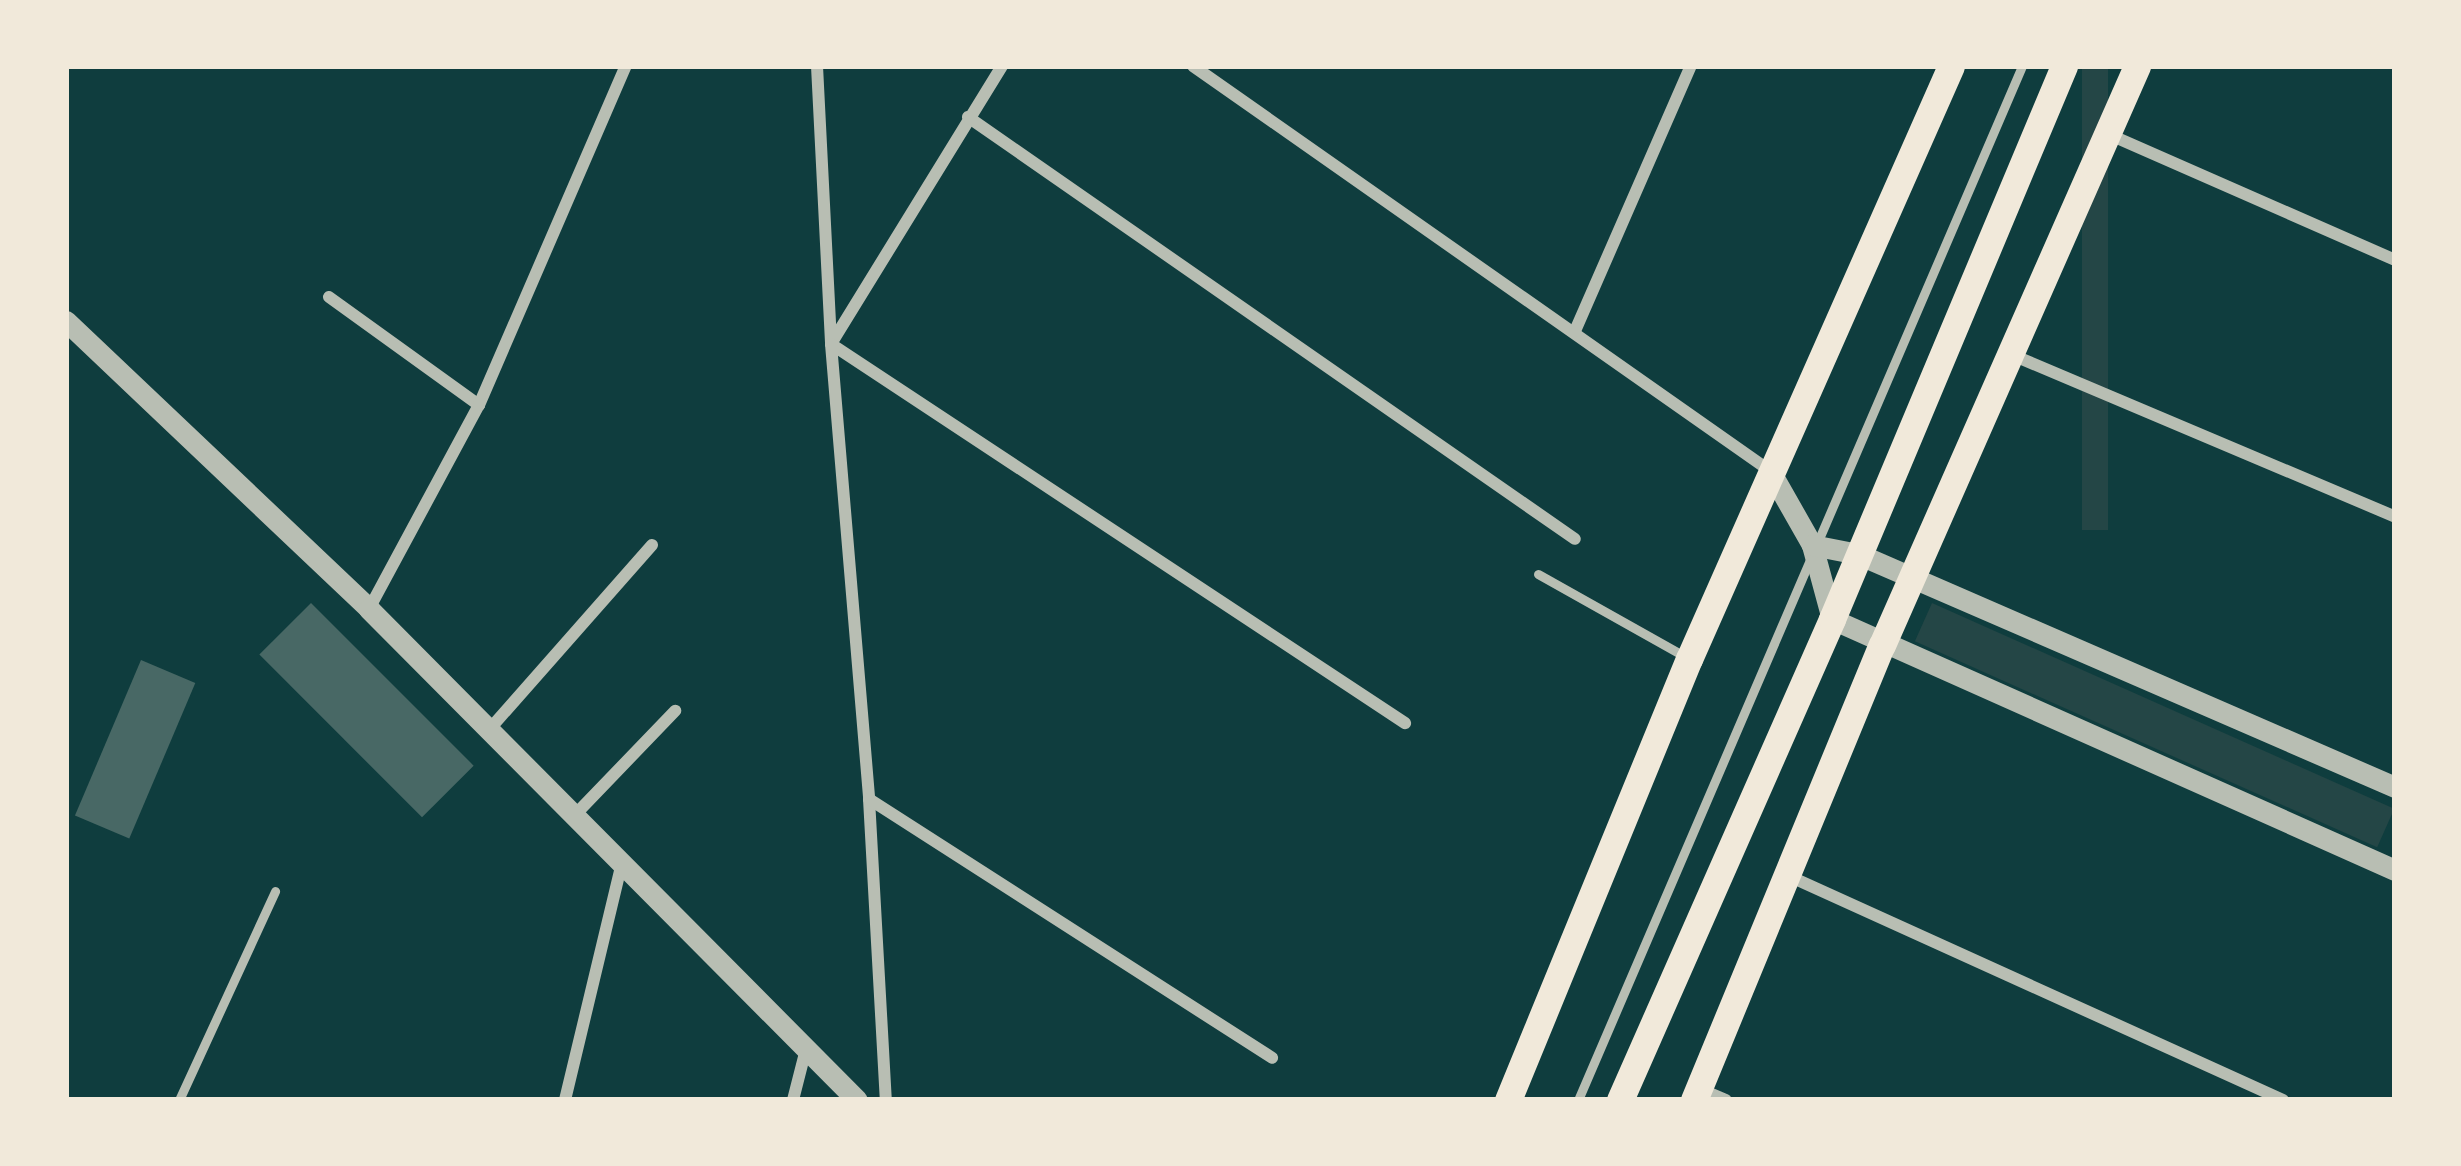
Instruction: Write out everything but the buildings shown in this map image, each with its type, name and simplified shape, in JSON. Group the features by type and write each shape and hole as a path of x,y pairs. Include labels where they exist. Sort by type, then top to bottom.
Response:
{"main road":[{"path":"1508,1100 1689,658 1951,66"},
{"path":"1620,1100 1832,619 2064,66"},
{"path":"1697,1094 1791,877 1882,645 2137,66"}],"street":[{"path":"369,610 478,405 626,66"},
{"path":"817,66 831,344 868,799 886,1100"},
{"path":"831,344 1002,66"},
{"path":"1193,66 1770,471 1812,545 1832,619 2395,870"},
{"path":"1575,331 1691,66"},
{"path":"968,117 1575,538"},
{"path":"2107,133 2395,260"},
{"path":"329,297 478,405"},
{"path":"66,321 369,610 857,1100"},
{"path":"831,344 1405,723"},
{"path":"2009,353 2395,517"},
{"path":"487,732 652,545"},
{"path":"1812,545 1858,554 2395,788"},
{"path":"572,818 675,711"},
{"path":"868,799 1272,1058"},
{"path":"565,1100 621,867"},
{"path":"1791,877 2283,1100"},
{"path":"793,1100 806,1049"},
{"path":"1697,1094 1726,1100"}],"lane":[{"path":"1578,1100 2022,66"},
{"path":"1538,574 1689,658"},
{"path":"179,1100 275,891"}],"shaded area":[{"path":"2082,66 2108,66 2108,530 2082,530"},
{"path":"1932,603 2394,809 2377,847 1915,641"}]}
